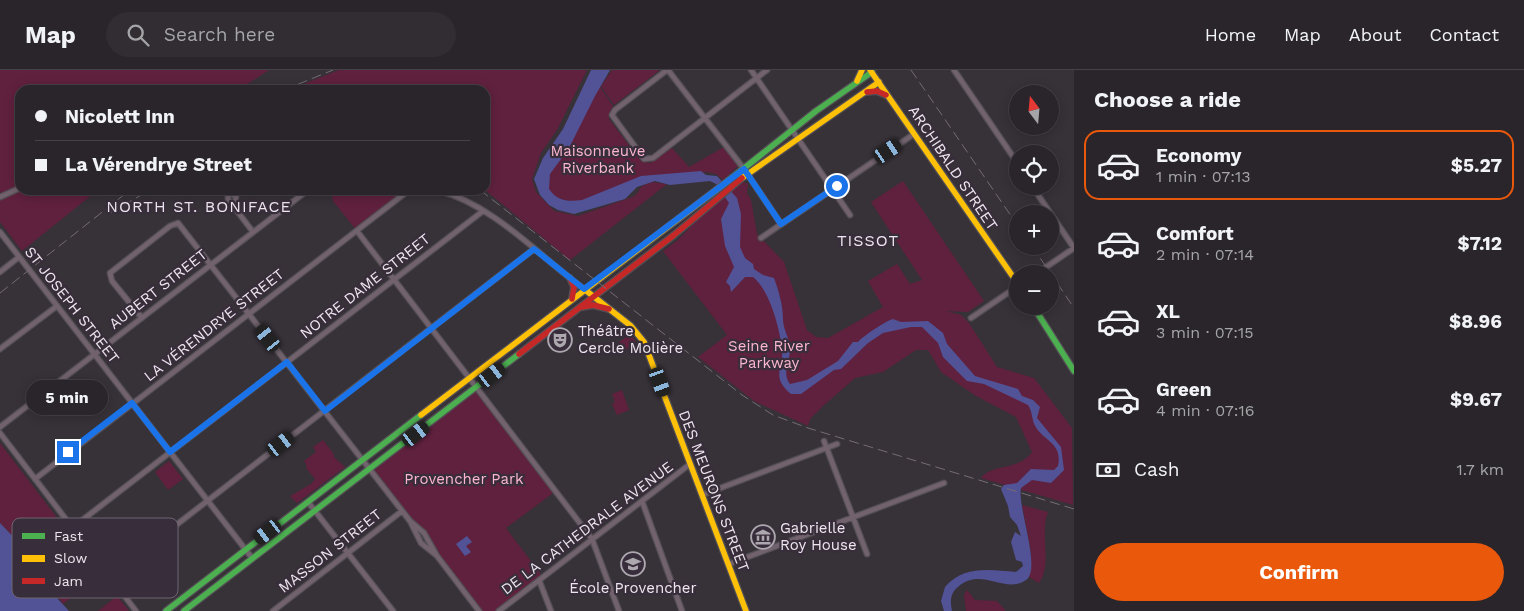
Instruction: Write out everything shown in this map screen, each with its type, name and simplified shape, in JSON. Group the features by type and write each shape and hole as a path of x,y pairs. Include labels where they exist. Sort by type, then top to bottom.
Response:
{"main road":[{"path":"856,83 862,70"},
{"path":"746,172 792,130 871,71"},
{"name":"ARCHIBALD STREET","path":"871,71 1009,273"},
{"path":"166,611 584,289 689,211 711,198 737,178 879,82"},
{"path":"862,94 879,91 891,99"},
{"path":"184,611 674,235 711,198"},
{"path":"689,211 694,216"},
{"path":"570,278 574,287 572,299"},
{"name":"DES MEURONS STREET","path":"584,289 614,310 636,330 644,342 746,611"},
{"path":"579,308 593,305 614,310"},
{"path":"1038,315 1074,371"}],"street":[{"path":"767,70 756,78 705,118 653,158 647,160 638,154 612,115 615,110 668,70 705,118 746,172 781,224"},
{"path":"751,70 850,215"},
{"path":"954,70 1009,151"},
{"path":"761,238 914,134"},
{"path":"0,197 15,190"},
{"name":"AUBERT STREET","path":"0,427 253,232 296,195"},
{"name":"LA VÉRENDRYE STREET","path":"35,478 403,195"},
{"path":"451,195 467,201 484,211 584,289"},
{"path":"1038,195 1074,248 1049,265"},
{"path":"234,206 253,232"},
{"name":"NOTRE DAME STREET","path":"85,518 484,211"},
{"path":"142,318 110,275 113,270 134,253 170,226 177,223 182,226 363,460 410,522 422,543 437,556"},
{"path":"357,231 592,539 620,611"},
{"name":"ST JOSEPH STREET","path":"0,232 252,558"},
{"path":"178,524 534,249"},
{"path":"0,272 19,257"},
{"path":"971,318 1009,290"},
{"path":"0,349 57,306"},
{"path":"0,434 65,518"},
{"path":"824,441 867,554"},
{"path":"702,495 837,444"},
{"name":"DE LA CATHEDRALE AVENUE","path":"499,611 690,464"},
{"path":"729,564 944,484"},
{"path":"642,501 682,611"},
{"path":"308,502 393,611"},
{"name":"MASSON STREET","path":"273,611 402,511"},
{"path":"410,522 424,533 437,556 479,611"},
{"path":"540,580 551,611"},
{"path":"126,598 136,611"}],"green space":[{"path":"0,70 269,70 246,85 15,85 15,195 92,195 22,251 0,222"},
{"path":"339,70 587,70 557,130 541,153 532,179 536,192 554,211 578,216 635,196 642,186 652,182 667,184 570,260 490,194 490,85 302,85"},
{"path":"612,70 660,70 614,105 601,86"},
{"name":"Maisonneuve Riverbank","path":"599,85 613,106 609,119 641,161 650,163 672,148 689,167 724,147 738,166 723,180 716,174 707,172 657,175 629,182 587,200 564,200 551,195 546,181"},
{"name":"Seine River Parkway","path":"903,181 984,301 968,312 946,311 961,315 969,323 997,367 1034,378 1072,428 1073,505 981,478 992,470 1020,462 1032,452 1016,417 976,396 941,372 928,350 916,350 883,372 855,378 810,419 808,426 754,401 698,357 727,335 663,251 678,240 706,211 743,182 748,184 747,193 751,200 757,234 784,262 807,330 816,337 828,338 883,307 868,281 897,264 910,284 922,280 871,202"},
{"path":"332,195 401,195 357,231 333,201"},
{"path":"630,334 636,342 624,351 618,343"},
{"name":"Provencher Park","path":"477,387 556,491 506,528 543,577 499,611 479,611 437,556 427,537 410,521 370,470"},
{"path":"622,390 629,410 617,415 612,404 615,402 612,394"},
{"path":"323,440 334,457 345,467 297,503 290,496 311,484 315,479 306,468 307,466 304,461 316,452 313,447"},
{"path":"0,443 57,518 12,518 12,535 0,523"},
{"path":"169,461 183,479 168,490 155,472"},
{"path":"1022,505 1048,512 1045,529 1045,566 1039,583 1029,577 1031,553"},
{"path":"967,590 975,600 997,601 1006,611 966,611 964,595"},
{"path":"59,598 71,598 63,604"},
{"path":"114,598 119,598 129,611 98,611"}],"shaded area":[{"path":"591,70 610,70 569,148 550,174 549,189 559,198 577,201 641,176 701,171 706,175 717,176 737,198 741,214 740,247 745,258 753,264 754,269 763,275 774,278 790,347 786,375 790,384 807,380 838,361 853,342 858,342 890,320 893,319 901,322 928,321 943,333 947,344 975,376 1018,389 1022,396 1033,400 1040,407 1037,418 1061,447 1064,470 1051,483 1032,480 1021,488 1022,509 1031,564 1030,574 1026,580 1018,584 975,579 967,581 953,592 951,601 952,611 944,611 941,601 945,587 960,575 978,570 1016,572 1023,566 1022,562 1016,560 1011,542 1015,532 1021,536 1017,525 1010,517 1001,489 1004,485 1017,483 1031,469 1054,470 1058,466 1059,458 1055,447 1034,424 1028,405 984,384 967,381 943,357 938,343 922,327 911,327 883,333 868,343 841,369 834,370 801,394 791,394 779,377 782,355 781,339 773,310 764,291 753,277 745,277 731,292 730,286 726,282 734,267 725,246 721,219 729,203 716,184 710,181 670,185 655,181 637,187 625,199 574,214 558,210 549,205 540,195 534,179 543,158 563,129"},
{"path":"0,523 12,535 12,598 57,598 69,611 0,611"},
{"path":"467,536 472,542 466,546 471,552 465,556 456,544"}],"railway":[{"path":"296,85 333,70"},
{"path":"911,70 1009,213"},
{"path":"0,293 124,195"},
{"path":"110,213 141,195"},
{"path":"486,195 742,395 773,415 808,428 1074,509"},
{"path":"1038,255 1074,308"}],"traffic: fast":[{"path":"728,181 816,111 872,72"},
{"path":"1039,315 1074,371"},
{"path":"184,611 519,354"},
{"path":"166,611 421,415"}],"traffic: slow":[{"path":"857,81 862,70"},
{"path":"870,70 1009,271"},
{"path":"742,178 879,82"},
{"path":"421,415 728,181"},
{"path":"584,289 631,326 644,342 746,611"}],"traffic: jam":[{"path":"867,92 877,91 886,95"},
{"path":"519,354 674,235 742,178"},
{"path":"570,278 574,287 572,299"},
{"path":"582,307 593,305 609,309"}],"place":[{"name":"Théâtre Cercle Molière","path":"560,340"},
{"name":"Gabrielle Roy House","path":"763,537"},
{"name":"École Provencher","path":"633,564"}],"district":[{"name":"NORTH ST. BONIFACE","path":"199,206"},
{"name":"TISSOT","path":"868,240"}],"route":[{"path":"68,452 132,403 170,452 287,362 325,411 534,249 584,289 744,169 781,224 837,186"}]}
